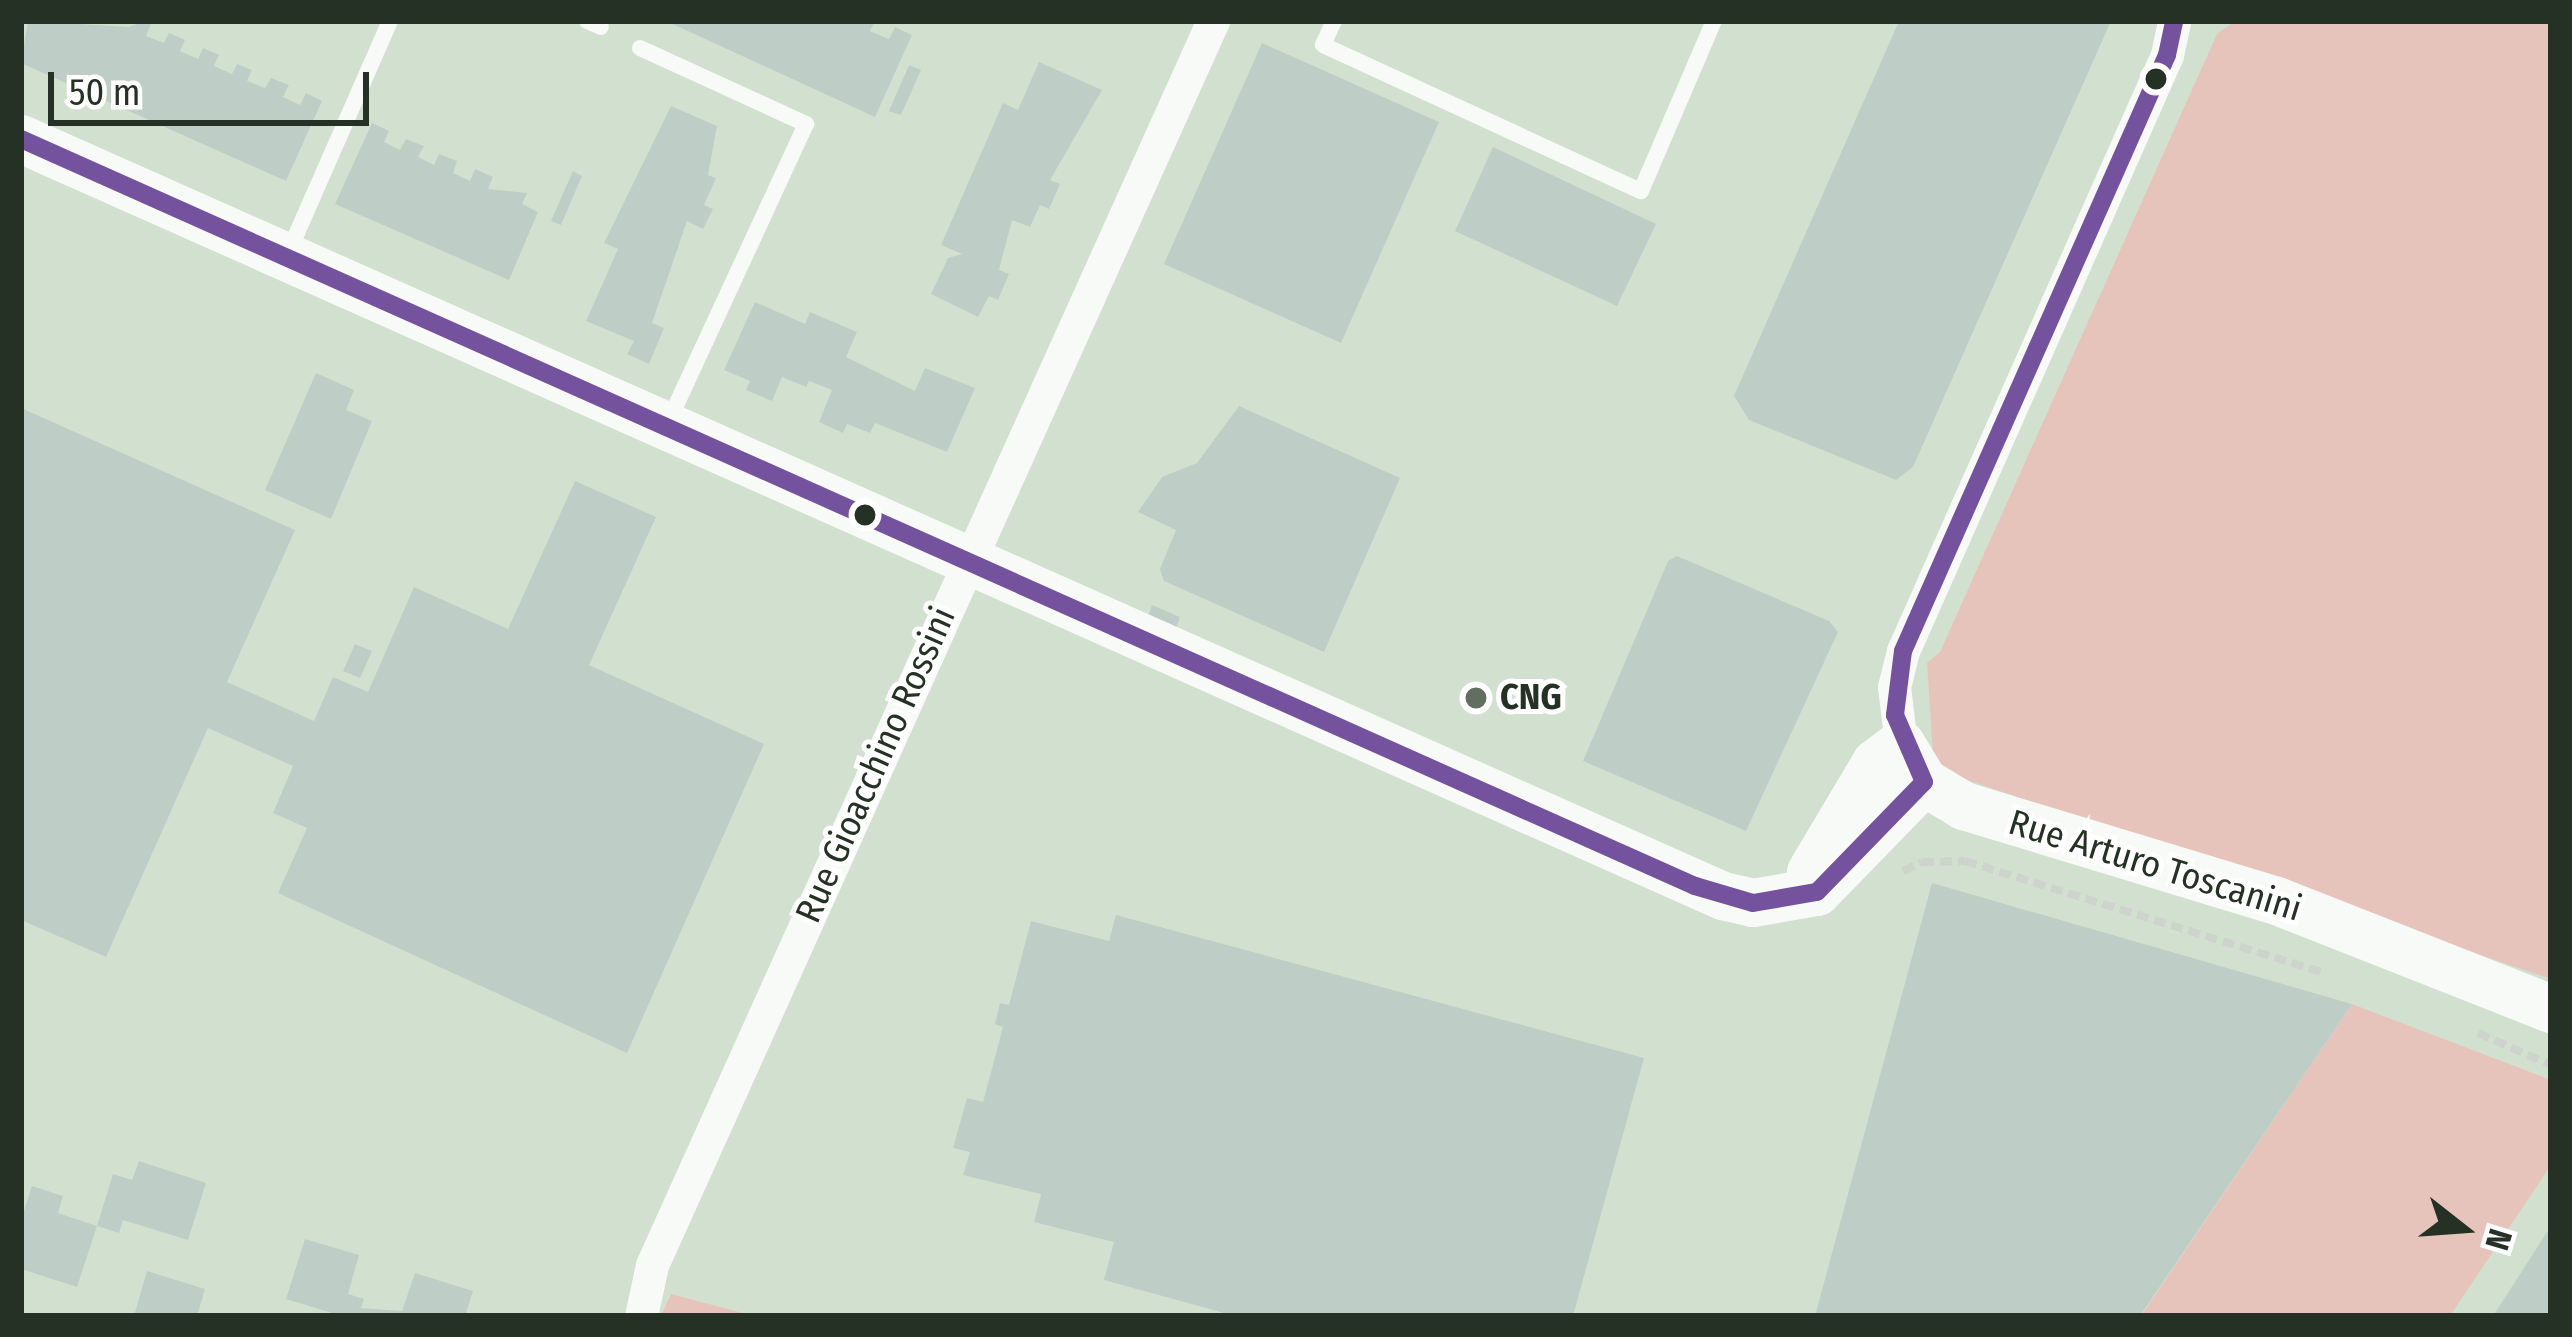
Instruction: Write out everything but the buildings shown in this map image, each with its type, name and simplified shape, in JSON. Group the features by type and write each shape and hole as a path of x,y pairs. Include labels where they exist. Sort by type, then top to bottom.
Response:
{"street":[{"name":"Rue Gioacchino Rossini","path":"641,1316 652,1265 1213,21"},
{"path":"21,139 1695,886 1753,903 1817,892 1913,763 1894,687 1903,651 2167,55 2174,21"},
{"path":"2167,55 2199,21"},
{"name":"Rue Arturo Toscanini","path":"1913,763 1964,806 2277,901 2551,1010"}],"lane":[{"path":"285,258 390,21"},
{"path":"1334,21 1323,45 1641,190 1714,21"},
{"path":"640,49 806,124 666,428"}],"path":[{"path":"1893,876 1922,862 1966,861 2342,978"},
{"path":"2458,1025 2551,1065"}],"shaded area":[{"path":"2235,21 2551,21 2551,979 1947,773 1933,755 1927,663 1940,652 2217,34"},
{"path":"2352,1004 2551,1080 2551,1165 2450,1316 2141,1316"},
{"path":"671,1294 754,1316 661,1316"}],"transit line":[{"path":"21,139 1695,886 1753,903 1817,892 1924,782 1895,715 1903,651 2167,55 2174,21"}],"place":[{"name":"CNG","path":"1476,698"}]}
